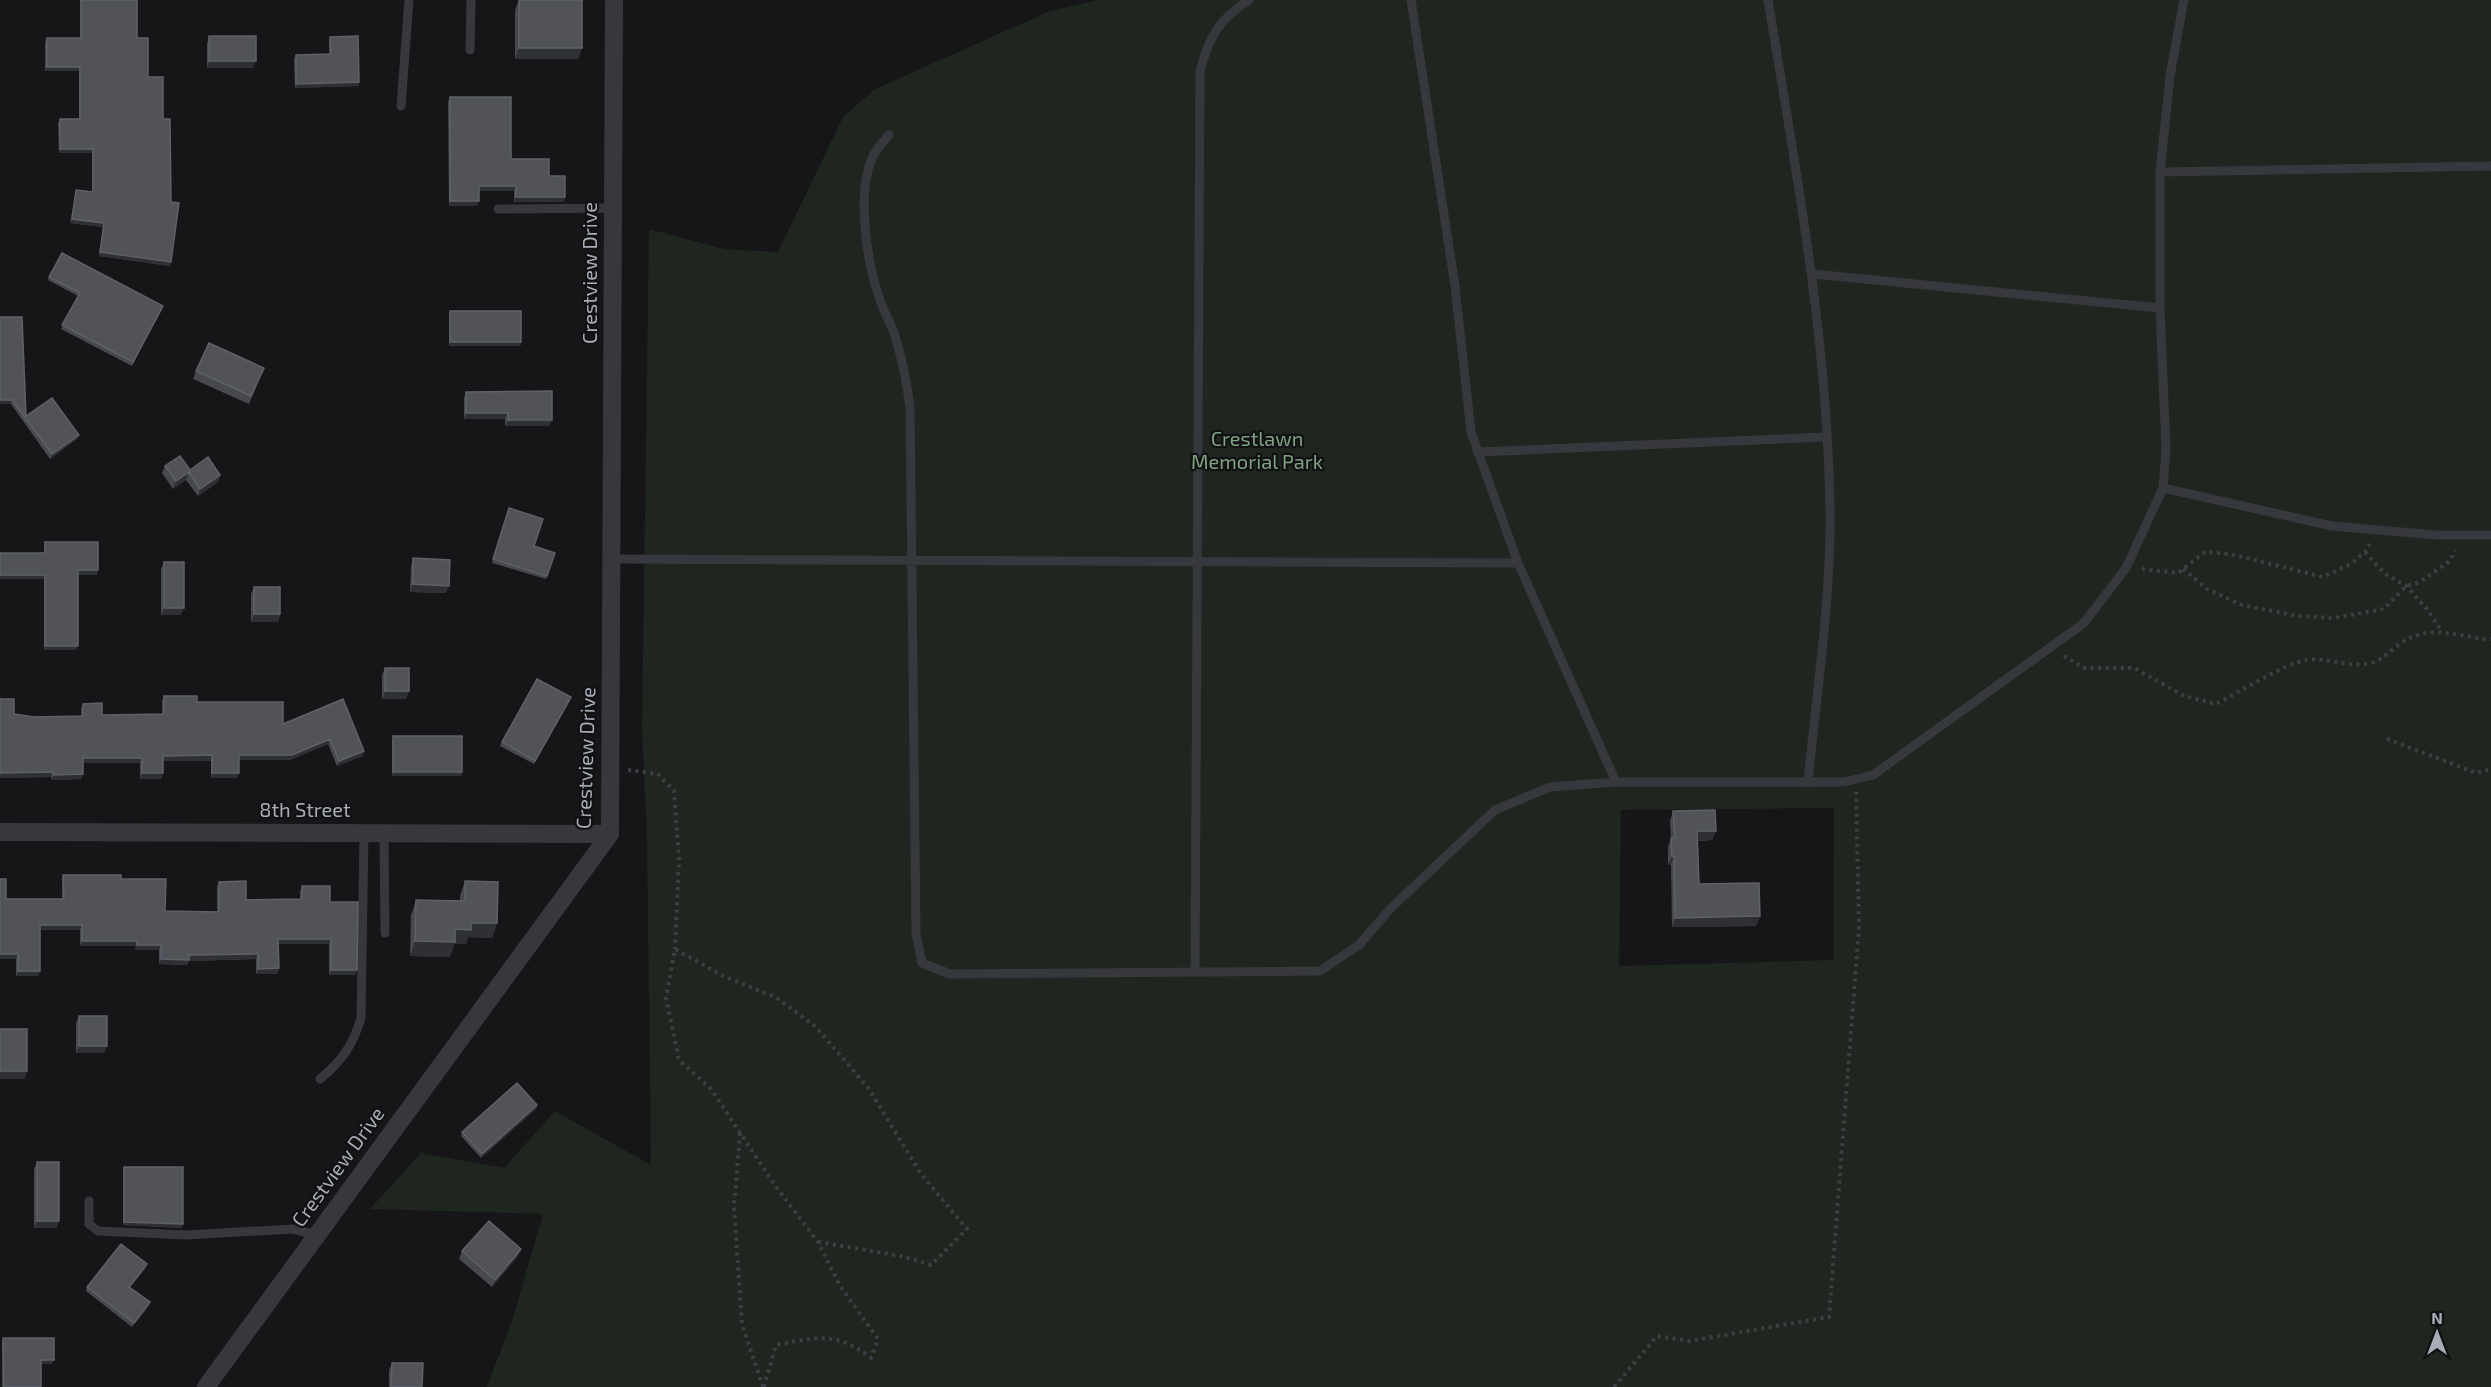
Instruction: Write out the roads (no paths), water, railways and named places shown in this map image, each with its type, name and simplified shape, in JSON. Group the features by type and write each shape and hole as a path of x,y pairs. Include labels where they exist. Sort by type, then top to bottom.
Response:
{"street":[{"name":"Crestview Drive","path":"206,1387 610,834 614,0"},
{"name":"8th Street","path":"0,832 610,834"}],"lane":[{"path":"401,106 409,0"},
{"path":"470,50 471,0"},
{"path":"1195,972 1200,71 1208,42 1230,13 1249,0"},
{"path":"1411,0 1455,286 1471,432 1518,563 1616,782"},
{"path":"1768,0 1812,274 1830,512 1829,563 1808,783"},
{"path":"889,135 876,151 866,177 866,236 879,297 895,336 907,383 911,419 916,934 922,963 950,974 1320,971 1359,945 1390,909 1495,810 1550,787 1616,782 1808,783 1856,779 1873,775 2084,623 2126,568 2163,488 2166,449 2160,308 2160,172 2170,76 2184,0"},
{"path":"2160,172 2491,166"},
{"path":"498,209 613,208"},
{"path":"1812,274 2160,308"},
{"path":"1477,452 1826,437"},
{"path":"2163,488 2332,526 2491,535"},
{"path":"612,559 1518,563"},
{"path":"320,1079 341,1061 354,1040 361,1018 364,833"},
{"path":"384,833 385,933"},
{"path":"89,1201 89,1224 98,1231 187,1235 292,1229 317,1235"}],"park label":[{"name":"Crestlawn Memorial Park","path":"1257,450"}]}
